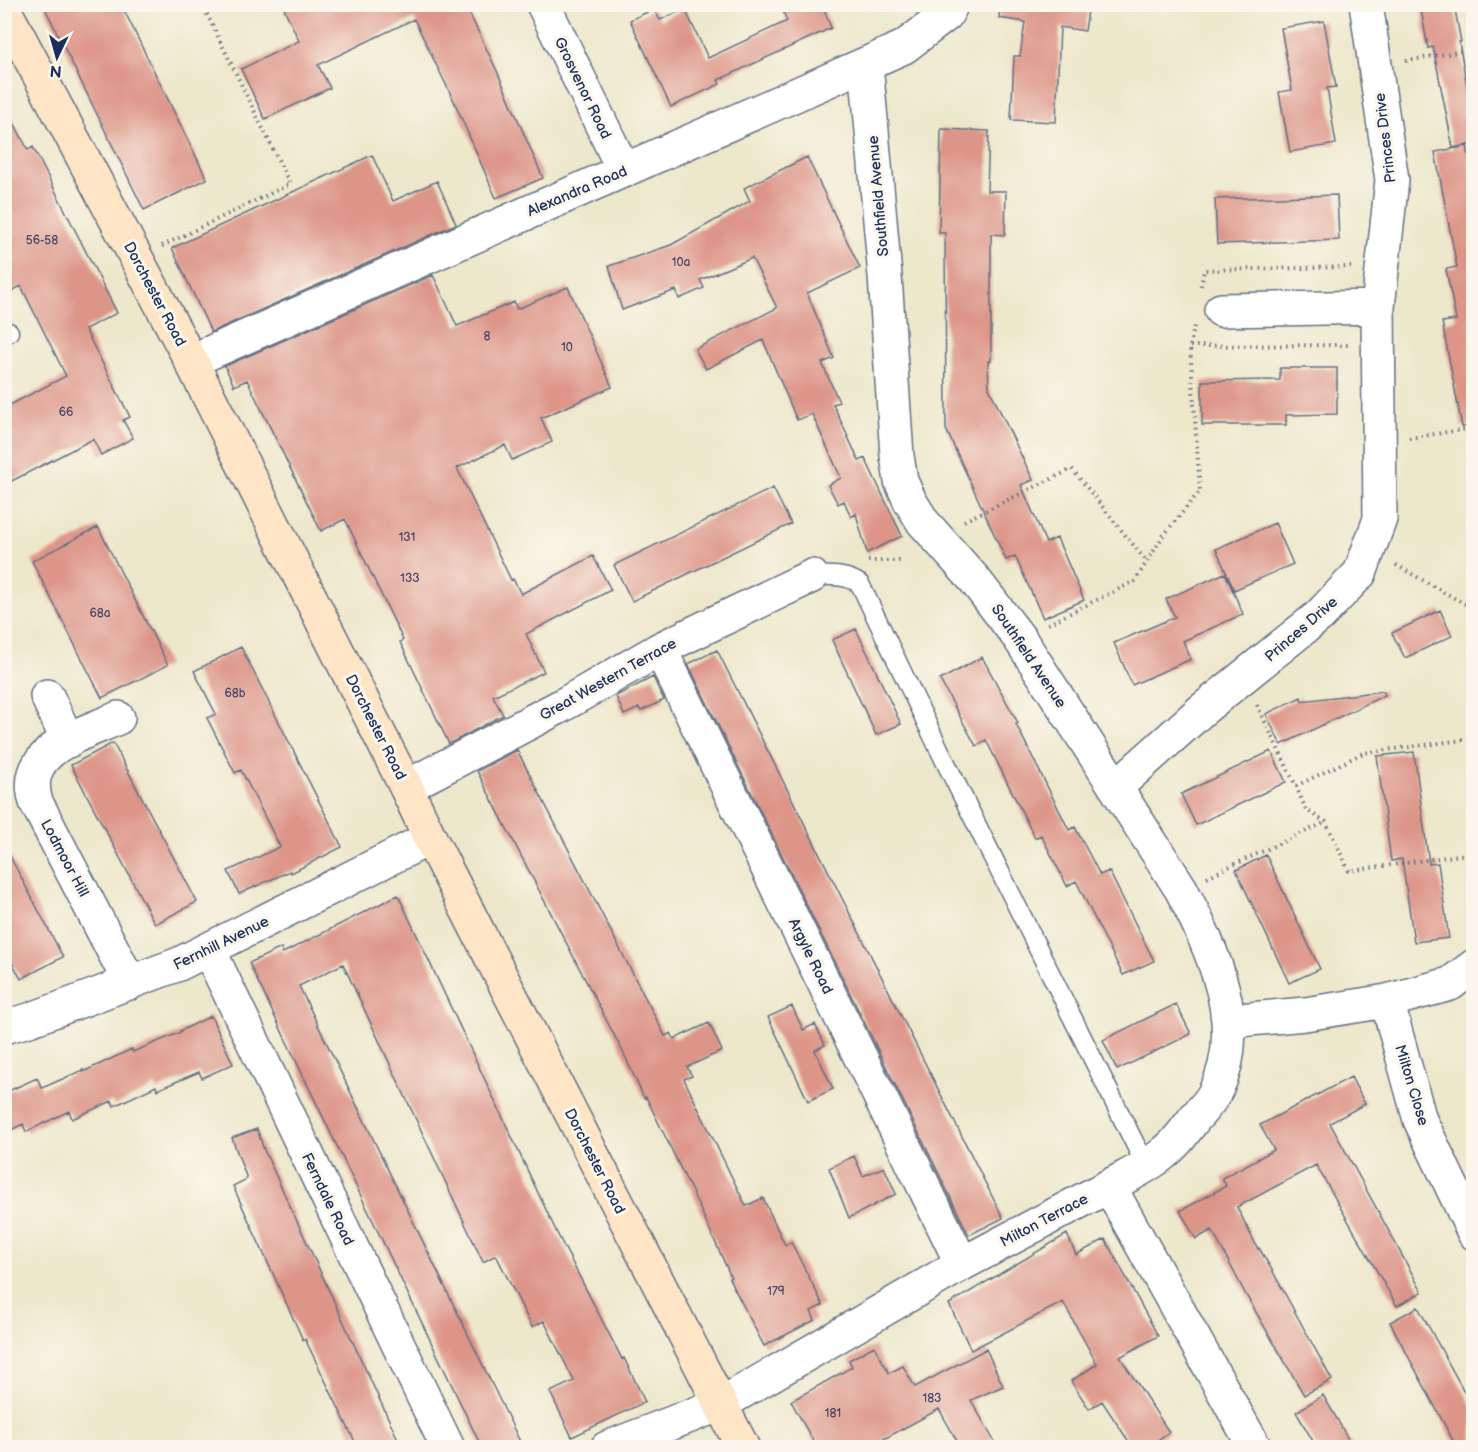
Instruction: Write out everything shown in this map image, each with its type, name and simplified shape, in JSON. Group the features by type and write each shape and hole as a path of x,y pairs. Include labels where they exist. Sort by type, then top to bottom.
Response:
{"main road":[{"name":"Dorchester Road","path":"4,9 191,361 430,838 743,1448"}],"street":[{"name":"Grosvenor Road","path":"543,4 624,171"},
{"name":"Alexandra Road","path":"191,361 904,47 946,15 952,4"},
{"name":"Princes Drive","path":"1116,787 1202,710 1319,616 1360,573 1380,519 1378,307 1392,180 1366,4"},
{"name":"Southfield Avenue","path":"866,64 885,276 897,456 901,481 923,522 974,579 1020,639 1116,787 1181,889 1203,931 1221,982 1228,1021 1226,1060 1214,1094 1164,1154 1109,1186"},
{"path":"1206,306 1378,307"},
{"name":"Great Western Terrace","path":"406,787 561,706 660,649 812,576"},
{"name":"Argyle Road","path":"660,649 962,1264"},
{"path":"47,696 68,741"},
{"name":"Lodmoor Hill","path":"118,718 68,741 44,756 32,782 36,802 130,983"},
{"name":"Fernhill Avenue","path":"4,1027 180,964 430,838"},
{"name":"Ferndale Road","path":"209,950 448,1448"},
{"path":"1228,1021 1305,1014 1387,1000 1450,984 1473,966"},
{"name":"Milton Close","path":"1387,1000 1420,1120 1473,1233"},
{"path":"1109,1186 1255,1448"},
{"name":"Milton Terrace","path":"607,1448 721,1404 962,1264 1109,1186"}],"lane":[{"path":"812,576 850,578 860,584 941,753 1146,1166"}],"path":[{"path":"137,258 290,184 202,4"},
{"path":"1376,67 1473,48"},
{"path":"1020,639 1135,581 1163,536 1200,491 1190,346 1206,306 1204,270 1382,266"},
{"path":"1190,346 1378,345"},
{"path":"1379,443 1473,428"},
{"path":"935,535 1072,469 1147,562"},
{"path":"1368,551 1473,609"},
{"path":"1244,677 1306,810 1326,822 1349,871 1473,853"},
{"path":"1296,786 1363,753 1471,739 1473,750"},
{"path":"1181,889 1326,822"}],"building":[{"path":"43,4 121,4 207,179 144,210"},
{"path":"282,4 465,4 543,178 496,198 454,101 414,19 318,65 330,88 265,119 241,69 299,41"},
{"path":"780,4 822,4 831,28 718,80 720,84 671,107 630,20 654,9 660,20 685,9 708,58 787,21"},
{"path":"1000,4 1089,4 1085,31 1060,27 1056,122 1011,120 1014,56 1020,56 1025,22 999,18"},
{"path":"1420,4 1454,4 1473,120 1473,144 1453,148 1433,47 1428,48"},
{"path":"1324,21 1336,87 1327,88 1336,144 1290,152 1279,92 1292,90 1281,28"},
{"path":"4,103 28,150 33,147 117,313 85,329 130,417 123,420 133,438 101,455 93,439 4,485 4,408 66,376 21,286 4,295"},
{"path":"941,129 989,131 987,191 1006,191 1005,235 991,234 989,388 1033,480 1021,485 1046,543 1057,538 1084,600 1043,618 1015,556 1006,560 946,429 945,233 939,233"},
{"path":"1467,146 1473,180 1473,426 1462,427 1442,322 1456,320 1446,269 1457,267 1435,152"},
{"path":"372,155 393,201 437,181 456,224 211,332 172,248"},
{"path":"807,157 860,268 807,293 834,358 822,363 839,402 833,404 859,461 865,458 902,536 867,553 856,514 851,517 844,501 838,504 828,485 841,478 812,414 797,420 763,340 706,369 695,349 777,308 752,258 700,280 704,288 679,299 676,290 622,310 609,266 671,245 750,201 744,188"},
{"path":"1337,195 1339,240 1217,244 1215,199"},
{"path":"433,275 457,326 514,302 517,309 568,287 612,387 541,418 552,442 512,460 505,445 457,468 511,580 513,579 521,594 593,556 611,590 526,634 544,672 493,696 503,715 449,744 400,642 403,640 345,519 321,531 247,380 234,386 225,366"},
{"path":"1280,368 1337,368 1337,414 1286,415 1286,425 1202,425 1202,381 1280,380"},
{"path":"773,488 791,524 632,601 614,565"},
{"path":"1275,523 1293,564 1234,590 1216,549"},
{"path":"98,527 168,665 102,698 32,561"},
{"path":"1225,573 1243,614 1183,641 1191,659 1132,685 1114,643 1175,617 1166,599"},
{"path":"1440,610 1452,636 1405,658 1392,633"},
{"path":"856,629 901,724 876,735 832,640"},
{"path":"241,647 342,847 291,873 290,871 239,894 228,871 280,847 241,770 235,773 207,718 216,714 194,671"},
{"path":"717,650 1003,1218 969,1235 688,664"},
{"path":"982,657 1018,723 1016,724 1069,830 1075,827 1100,875 1109,871 1154,961 1123,975 1076,881 1067,886 1041,835 1035,838 986,740 976,746 940,680"},
{"path":"653,677 664,700 641,711 639,708 624,715 616,696"},
{"path":"1383,691 1385,695 1281,745 1266,714 1301,697 1302,701"},
{"path":"113,743 197,902 155,924 71,765"},
{"path":"517,750 665,1036 671,1033 674,1039 709,1023 722,1051 687,1067 692,1076 684,1079 746,1206 763,1198 785,1245 791,1242 823,1305 811,1311 815,1320 764,1346 729,1278 731,1277 698,1204 646,1097 644,1098 624,1054 477,771"},
{"path":"1271,751 1286,782 1196,825 1181,794"},
{"path":"1414,752 1429,864 1438,863 1449,938 1414,942 1402,859 1391,861 1377,756"},
{"path":"4,845 63,957 21,979 4,947"},
{"path":"1266,855 1320,969 1289,983 1236,870"},
{"path":"398,895 557,1233 645,1402 572,1437 550,1392 574,1381 544,1321 532,1327 496,1255 483,1262 343,964 299,986 523,1448 482,1448 249,963 281,948 283,953"},
{"path":"1176,1004 1191,1034 1117,1070 1103,1040"},
{"path":"792,1006 803,1030 815,1024 825,1045 815,1050 833,1089 808,1101 768,1017"},
{"path":"211,1016 233,1064 202,1078 199,1072 157,1090 156,1086 114,1106 112,1101 72,1119 69,1111 26,1132 23,1124 4,1133 4,1093 37,1078 42,1088 132,1049 133,1052 181,1032"},
{"path":"1351,1077 1365,1104 1330,1123 1422,1292 1397,1306 1316,1165 1237,1207 1258,1249 1272,1270 1332,1380 1304,1395 1246,1295 1212,1230 1196,1239 1180,1211 1226,1186 1222,1178 1274,1150 1260,1125"},
{"path":"257,1129 264,1150 402,1448 358,1448 305,1339 303,1340 233,1186 247,1179 232,1138"},
{"path":"854,1156 863,1176 884,1167 896,1194 849,1218 829,1168"},
{"path":"1067,1234 1076,1255 1105,1239 1158,1336 1120,1357 1169,1432 1146,1448 1133,1448 1102,1401 1089,1409 1071,1381 1097,1364 1063,1302 971,1350 949,1304"},
{"path":"1418,1307 1473,1408 1473,1448 1457,1448 1390,1322"},
{"path":"874,1346 889,1373 903,1366 915,1387 986,1349 1003,1386 971,1400 998,1448 961,1448 939,1409 882,1440 887,1448 817,1448 791,1401 852,1367 849,1360"},
{"path":"1323,1395 1353,1448 1317,1448 1296,1412"}]}
